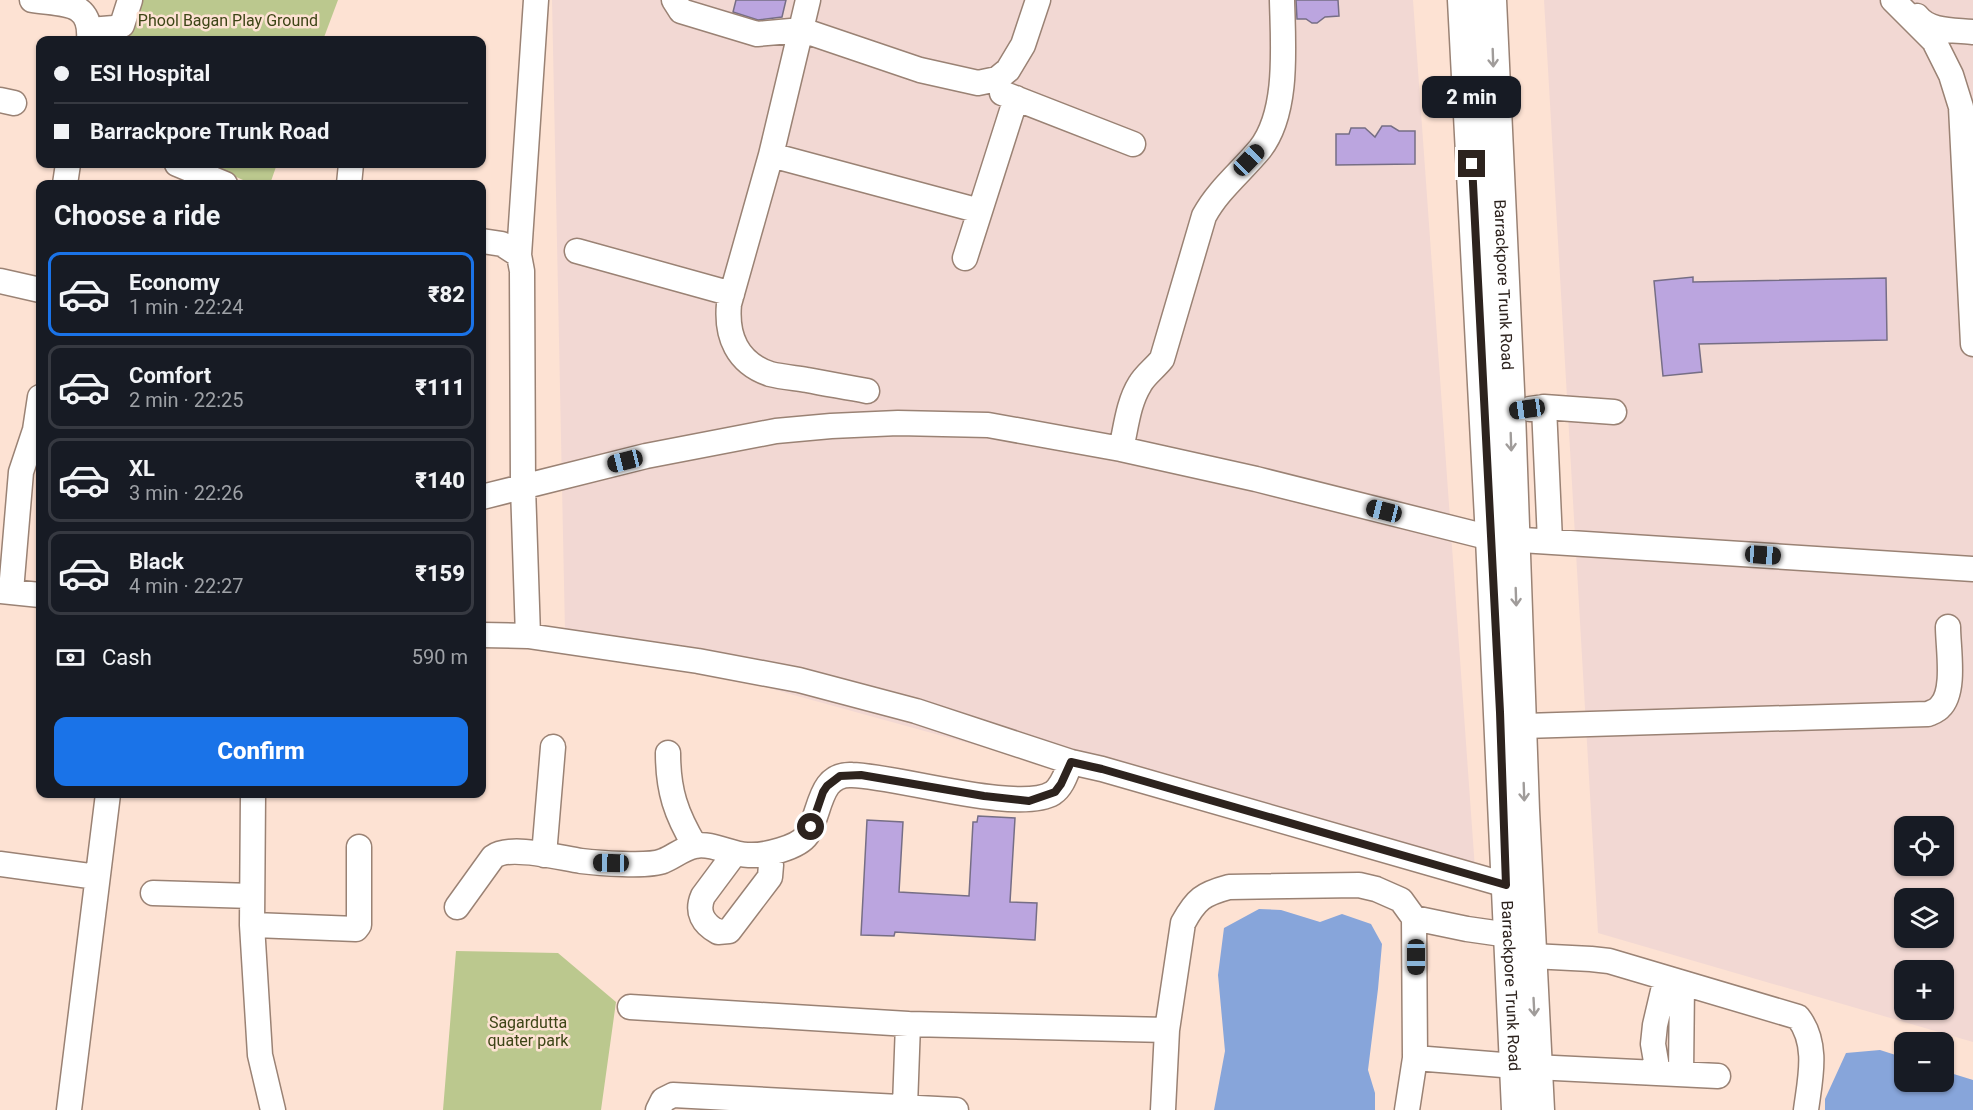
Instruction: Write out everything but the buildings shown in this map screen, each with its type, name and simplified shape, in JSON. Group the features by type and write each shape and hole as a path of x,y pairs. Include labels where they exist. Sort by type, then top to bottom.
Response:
{"main road":[{"name":"Barrackpore Trunk Road","path":"1463,0 1503,538 1521,726 1517,886 1509,935 1526,1067 1539,1110"},
{"name":"Barrackpore Trunk Road","path":"1491,0 1510,412 1503,538 1517,886 1532,956 1526,1067 1517,1110"}],"street":[{"path":"32,0 80,9 86,15 89,35 122,25 130,0"},
{"path":"528,636 523,487 522,271 519,255 536,0"},
{"path":"674,0 681,11 756,34 801,30 920,70 978,83 1133,144"},
{"path":"808,0 771,155 732,294 727,321 730,336 743,358 754,367 770,374 867,391"},
{"path":"978,83 997,79 1008,70 1023,45 1038,0"},
{"path":"1121,449 1136,392 1141,382 1162,359 1204,216 1211,202 1260,149 1269,134 1277,110 1283,68 1282,0"},
{"path":"1893,0 1934,42 1951,75 1961,107 1973,344"},
{"path":"1917,0 1917,15 1922,23 1930,27 1973,32"},
{"path":"965,258 1016,98"},
{"path":"771,155 980,211"},
{"path":"186,173 211,180"},
{"path":"486,242 502,244 519,255"},
{"path":"577,251 732,294"},
{"path":"0,281 36,289"},
{"path":"1544,407 1550,541"},
{"path":"1510,412 1544,407 1614,412"},
{"path":"36,423 21,472 9,489 6,591 36,595"},
{"path":"486,496 646,456 776,431 898,423 988,425 1121,449 1503,538 1973,568"},
{"path":"1521,726 1928,714 1939,709 1946,700 1950,688 1948,627"},
{"path":"486,635 528,636 698,661 799,680 916,711 1071,762 1517,886"},
{"path":"544,855 553,747"},
{"path":"668,753 669,788 674,805 695,846"},
{"path":"457,907 498,853 507,851 598,863 656,863 695,846 709,846 747,855 765,854 803,839 811,827 823,792 840,776 861,775 984,796 1029,801 1055,792 1071,762"},
{"path":"69,1110 107,798"},
{"path":"253,798 252,925 260,1055 273,1110"},
{"path":"252,925 356,929 359,925 358,847"},
{"path":"735,853 699,904 704,921 718,932 729,931 770,877 771,865 765,854"},
{"path":"0,864 97,877"},
{"path":"1163,1110 1167,1030 1183,923 1192,907 1208,892 1229,887 1359,885 1376,889 1401,900 1414,918 1415,1058 1407,1110"},
{"path":"153,893 252,896"},
{"path":"1414,918 1509,935"},
{"path":"1532,956 1600,960 1798,1017 1810,1036 1811,1069 1806,1110"},
{"path":"1669,1073 1674,981"},
{"path":"630,1007 908,1024 1167,1030"},
{"path":"905,1106 908,1024"},
{"path":"1415,1058 1526,1067 1718,1076"},
{"path":"658,1110 663,1100 673,1095 956,1110"}],"shaded area":[{"path":"552,0 1413,0 1476,883 565,632"},
{"path":"1544,0 1973,0 1973,1042 1954,1036 1954,1032 1939,1032 1897,1020 1954,1020 1954,960 1894,960 1894,1019 1598,933"}],"green space":[{"name":"Phool Bagan Play Ground","path":"132,0 338,0 324,36 120,36"},
{"path":"216,168 276,168 271,180 243,180"},
{"name":"Sagardutta quater park","path":"456,951 558,953 616,1002 601,1110 443,1110"}],"water":[{"path":"1259,909 1281,910 1320,922 1342,914 1371,924 1382,944 1368,1070 1375,1093 1375,1110 1214,1110 1225,1051 1218,975 1224,928"},
{"path":"1880,1050 1894,1054 1894,1092 1954,1092 1954,1074 1973,1080 1973,1110 1825,1110 1825,1099 1846,1053"}],"route":[{"path":"811,827 823,792 840,776 861,775 984,796 1029,801 1055,792 1071,762 1506,885 1500,712 1472,164"}]}
